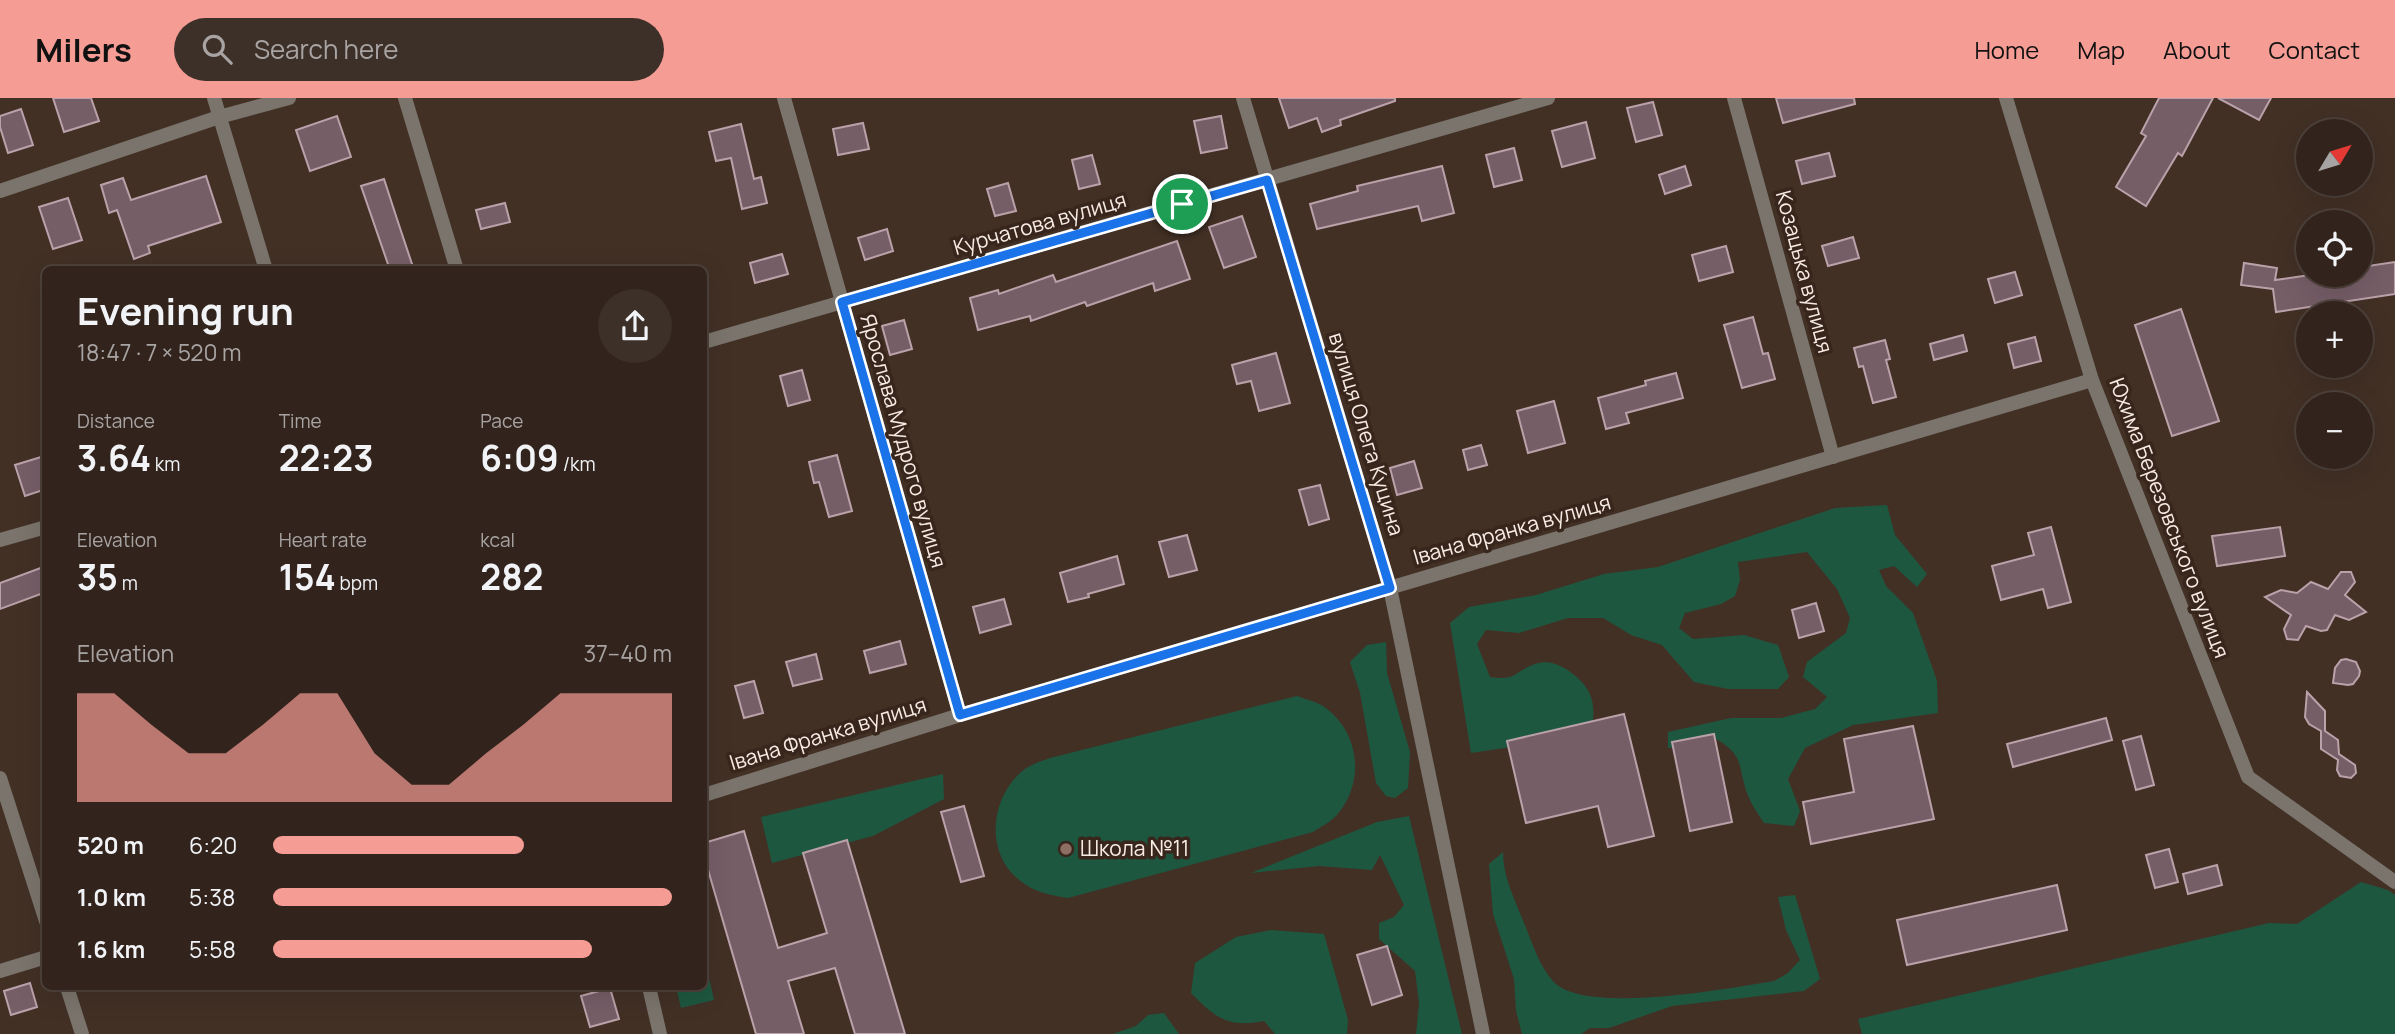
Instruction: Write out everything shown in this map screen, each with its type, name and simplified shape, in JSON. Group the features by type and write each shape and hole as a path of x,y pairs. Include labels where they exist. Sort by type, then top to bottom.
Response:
{"street":[{"path":"214,98 264,266"},
{"path":"0,191 219,117 289,98"},
{"path":"405,98 456,266"},
{"name":"Ярослава Мудрого вулиця","path":"784,98 960,715"},
{"name":"вулиця Олега Куцина","path":"1243,98 1390,588 1483,1034"},
{"name":"Курчатова вулиця","path":"707,341 1548,98"},
{"name":"Козацька вулиця","path":"1734,98 1833,457"},
{"name":"Юхима Березовського вулиця","path":"2006,98 2092,380 2248,777 2395,882"},
{"name":"Івана Франка вулиця","path":"707,794 960,715 2092,380"},
{"path":"0,540 42,528"},
{"path":"0,778 42,909"},
{"path":"0,971 42,958"},
{"path":"67,990 82,1034"},
{"path":"650,990 660,1034"}],"green space":[{"path":"1887,505 1895,535 1927,574 1917,587 1894,566 1879,570 1886,586 1913,613 1937,681 1938,713 1853,725 1805,748 1788,779 1800,811 1794,826 1764,823 1749,797 1736,756 1725,745 1715,738 1701,746 1668,748 1668,732 1731,718 1781,718 1815,709 1827,697 1803,677 1807,662 1846,633 1850,618 1837,589 1807,552 1738,562 1740,580 1735,596 1721,604 1685,613 1679,628 1693,639 1744,635 1778,645 1789,677 1778,689 1728,689 1694,682 1662,645 1631,635 1603,618 1568,618 1519,633 1486,630 1477,644 1490,677 1510,677 1528,667 1547,662 1566,669 1578,678 1591,697 1592,729 1586,756 1531,744 1471,753 1450,623 1469,607 1536,595 1604,574 1658,567 1835,508"},
{"path":"1386,642 1387,673 1410,752 1408,788 1395,798 1386,796 1376,783 1360,693 1350,662 1367,645"},
{"path":"1297,696 1320,704 1335,717 1345,729 1355,758 1352,788 1346,803 1334,818 1313,832 1068,898 1027,886 1009,870 1001,857 996,825 998,809 1013,780 1025,769 1050,758"},
{"path":"943,774 944,799 873,836 772,863 761,817"},
{"path":"1409,816 1462,1034 1416,1034 1419,1003 1415,971 1379,939 1379,923 1394,917 1404,905 1380,855 1372,870 1319,866 1251,873 1377,822"},
{"path":"1503,852 1510,888 1540,961 1553,981 1569,991 1594,997 1658,997 1774,981 1788,973 1800,960 1786,930 1778,897 1795,895 1820,979 1804,991 1672,1006 1609,1028 1590,1028 1581,1034 1522,1034 1516,1011 1514,979 1493,914 1489,864"},
{"path":"2361,882 2388,890 2395,895 2395,1034 1862,1034 1858,1019 2269,923 2297,924"},
{"path":"1271,930 1324,934 1348,1020 1347,1034 1275,1034 1264,1021 1240,1023 1223,1019 1191,993 1195,963 1236,937"},
{"path":"707,968 714,1000 681,1008 677,990 707,990"},
{"path":"1164,1013 1179,1034 1113,1034 1136,1026 1148,1015"}],"building":[{"path":"53,98 91,98 99,121 64,132"},
{"path":"1279,98 1395,98 1395,101 1340,120 1341,125 1322,132 1317,118 1289,128"},
{"path":"1776,98 1854,98 1855,104 1783,123"},
{"path":"2159,98 2213,98 2182,156 2178,153 2146,206 2116,187 2146,136 2141,133"},
{"path":"2218,98 2271,98 2259,120"},
{"path":"1653,102 1662,135 1636,142 1627,108"},
{"path":"21,109 33,145 8,153 0,127 0,116"},
{"path":"337,116 351,157 310,171 296,130"},
{"path":"1221,116 1227,148 1201,153 1194,121"},
{"path":"1586,122 1595,158 1562,167 1552,131"},
{"path":"863,123 869,149 838,155 833,129"},
{"path":"741,124 754,179 761,177 767,203 742,209 731,158 716,161 709,132"},
{"path":"1514,148 1522,180 1494,187 1486,155"},
{"path":"1829,153 1835,176 1802,184 1796,161"},
{"path":"1092,155 1100,184 1079,189 1072,160"},
{"path":"1442,166 1454,213 1422,221 1418,206 1317,229 1310,204 1358,191 1357,186"},
{"path":"1685,166 1691,185 1665,194 1659,175"},
{"path":"206,176 221,222 148,246 150,253 134,259 117,210 109,213 101,185 123,178 131,200"},
{"path":"384,179 413,266 389,266 361,186"},
{"path":"1008,183 1016,211 995,216 987,189"},
{"path":"68,198 82,240 53,249 39,207"},
{"path":"505,203 510,222 481,229 476,210"},
{"path":"1242,216 1256,257 1224,268 1209,227"},
{"path":"887,229 893,251 865,260 858,238"},
{"path":"1853,237 1859,258 1828,266 1822,246"},
{"path":"1177,241 1190,279 1155,291 1153,283 1087,306 1085,302 1031,321 1030,316 978,330 970,298 998,290 999,294 1053,275 1056,282"},
{"path":"1726,246 1733,272 1699,281 1692,255"},
{"path":"782,254 788,274 755,283 750,263"},
{"path":"2395,262 2395,294 2349,301 2296,301 2296,309 2276,312 2273,289 2241,285 2244,263 2277,268 2275,280 2296,277 2296,287 2373,287 2373,265"},
{"path":"2015,272 2022,295 1995,303 1988,279"},
{"path":"2181,309 2219,421 2172,436 2135,325"},
{"path":"1753,317 1763,354 1768,353 1775,379 1742,388 1724,325"},
{"path":"904,320 912,349 890,355 882,326"},
{"path":"1963,335 1967,351 1934,360 1930,344"},
{"path":"2035,337 2041,361 2014,368 2008,344"},
{"path":"1885,340 1890,359 1886,360 1896,397 1873,403 1863,366 1859,367 1854,348"},
{"path":"1276,353 1290,403 1259,411 1251,381 1237,384 1232,365"},
{"path":"802,370 810,400 788,406 780,376"},
{"path":"1676,373 1683,398 1626,413 1629,423 1606,429 1598,398 1646,385 1645,381"},
{"path":"1554,401 1565,443 1528,453 1517,411"},
{"path":"1481,445 1487,465 1468,470 1463,450"},
{"path":"837,455 852,511 829,517 819,482 814,483 809,462"},
{"path":"41,457 42,490 25,496 15,465"},
{"path":"1414,461 1422,488 1397,495 1390,468"},
{"path":"1320,485 1329,519 1309,525 1299,490"},
{"path":"2051,527 2071,602 2048,608 2043,589 2001,600 1992,566 2034,555 2028,533"},
{"path":"2280,527 2285,556 2217,566 2212,536"},
{"path":"1187,535 1197,570 1169,577 1159,542"},
{"path":"1117,556 1124,584 1068,602 1060,573"},
{"path":"42,567 42,593 0,609 0,583"},
{"path":"2341,572 2351,572 2355,582 2345,595 2366,612 2349,620 2335,615 2327,630 2321,631 2306,626 2298,640 2287,639 2284,629 2291,615 2265,597 2281,590 2297,593 2311,582 2328,589"},
{"path":"1004,599 1011,624 980,633 973,607"},
{"path":"1816,603 1824,631 1799,638 1792,610"},
{"path":"900,641 906,664 870,673 864,651"},
{"path":"816,654 822,679 793,686 786,662"},
{"path":"2341,660 2356,662 2359,676 2353,684 2333,683 2335,668"},
{"path":"754,681 763,713 744,718 735,686"},
{"path":"2307,692 2325,711 2325,731 2338,740 2339,754 2355,765 2356,773 2351,778 2340,776 2337,770 2338,760 2321,749 2321,731 2309,724 2305,717"},
{"path":"1624,714 1654,836 1608,847 1598,806 1526,823 1507,741"},
{"path":"2106,718 2112,740 2013,767 2007,744"},
{"path":"1913,726 1934,819 1811,844 1803,802 1854,792 1844,739"},
{"path":"1714,734 1732,822 1690,831 1672,742"},
{"path":"2141,736 2154,785 2136,790 2123,741"},
{"path":"964,806 984,876 961,882 941,812"},
{"path":"744,831 778,948 827,933 803,853 847,840 905,1034 855,1034 835,968 788,981 804,1034 756,1034 707,866 707,842"},
{"path":"2169,849 2178,882 2155,888 2146,855"},
{"path":"2217,865 2222,885 2188,894 2183,874"},
{"path":"2057,885 2067,930 1907,965 1897,920"},
{"path":"1387,946 1402,995 1372,1005 1357,955"},
{"path":"30,983 37,1007 11,1015 4,991"},
{"path":"611,990 619,1019 590,1027 581,996"}],"place":[{"name":"Школа №11","path":"1066,849"}],"route":[{"path":"1267,180 1390,588 960,715 842,302 1182,204 1267,180"}]}
